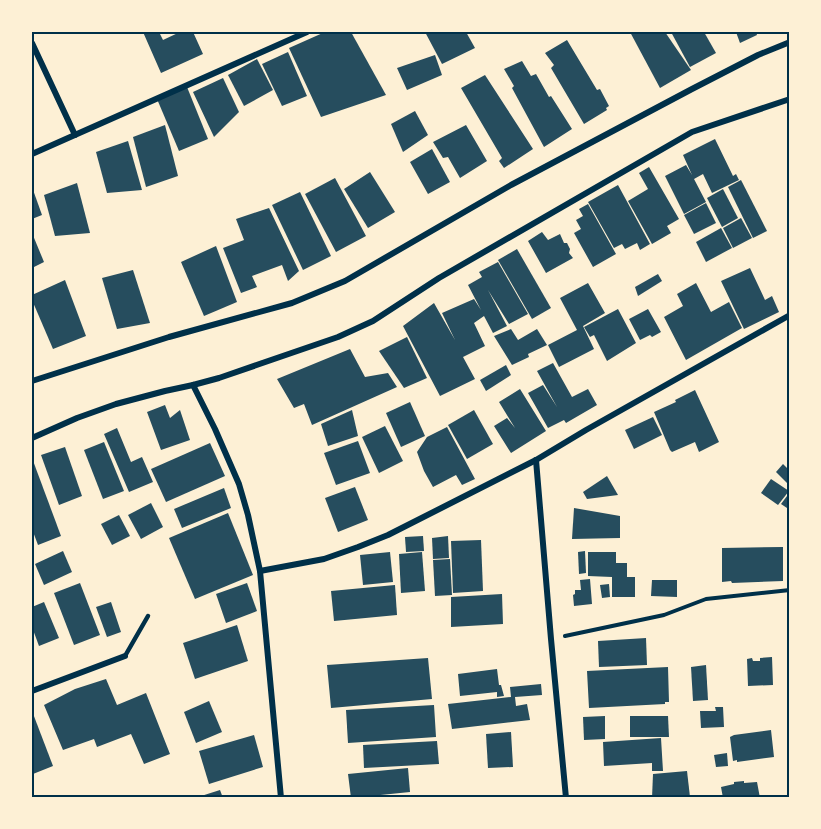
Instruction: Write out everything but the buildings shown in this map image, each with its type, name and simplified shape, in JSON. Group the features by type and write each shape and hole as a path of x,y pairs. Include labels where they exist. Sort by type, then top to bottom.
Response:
{"street":[{"path":"32,154 307,32"},
{"path":"32,381 169,337 292,303 345,281 541,169 692,88 789,42"},
{"path":"32,43 75,135"},
{"path":"32,438 116,404 193,386 338,337 364,325 692,132 789,99"},
{"path":"260,572 324,559 388,535 536,460 789,315"},
{"path":"193,386 239,484 248,515 260,572 281,798"},
{"path":"536,460 550,639 566,798"},
{"path":"32,691 125,656"}],"lane":[{"path":"125,656 148,616"}],"path":[{"path":"550,639 664,615 706,599 789,590"}]}
